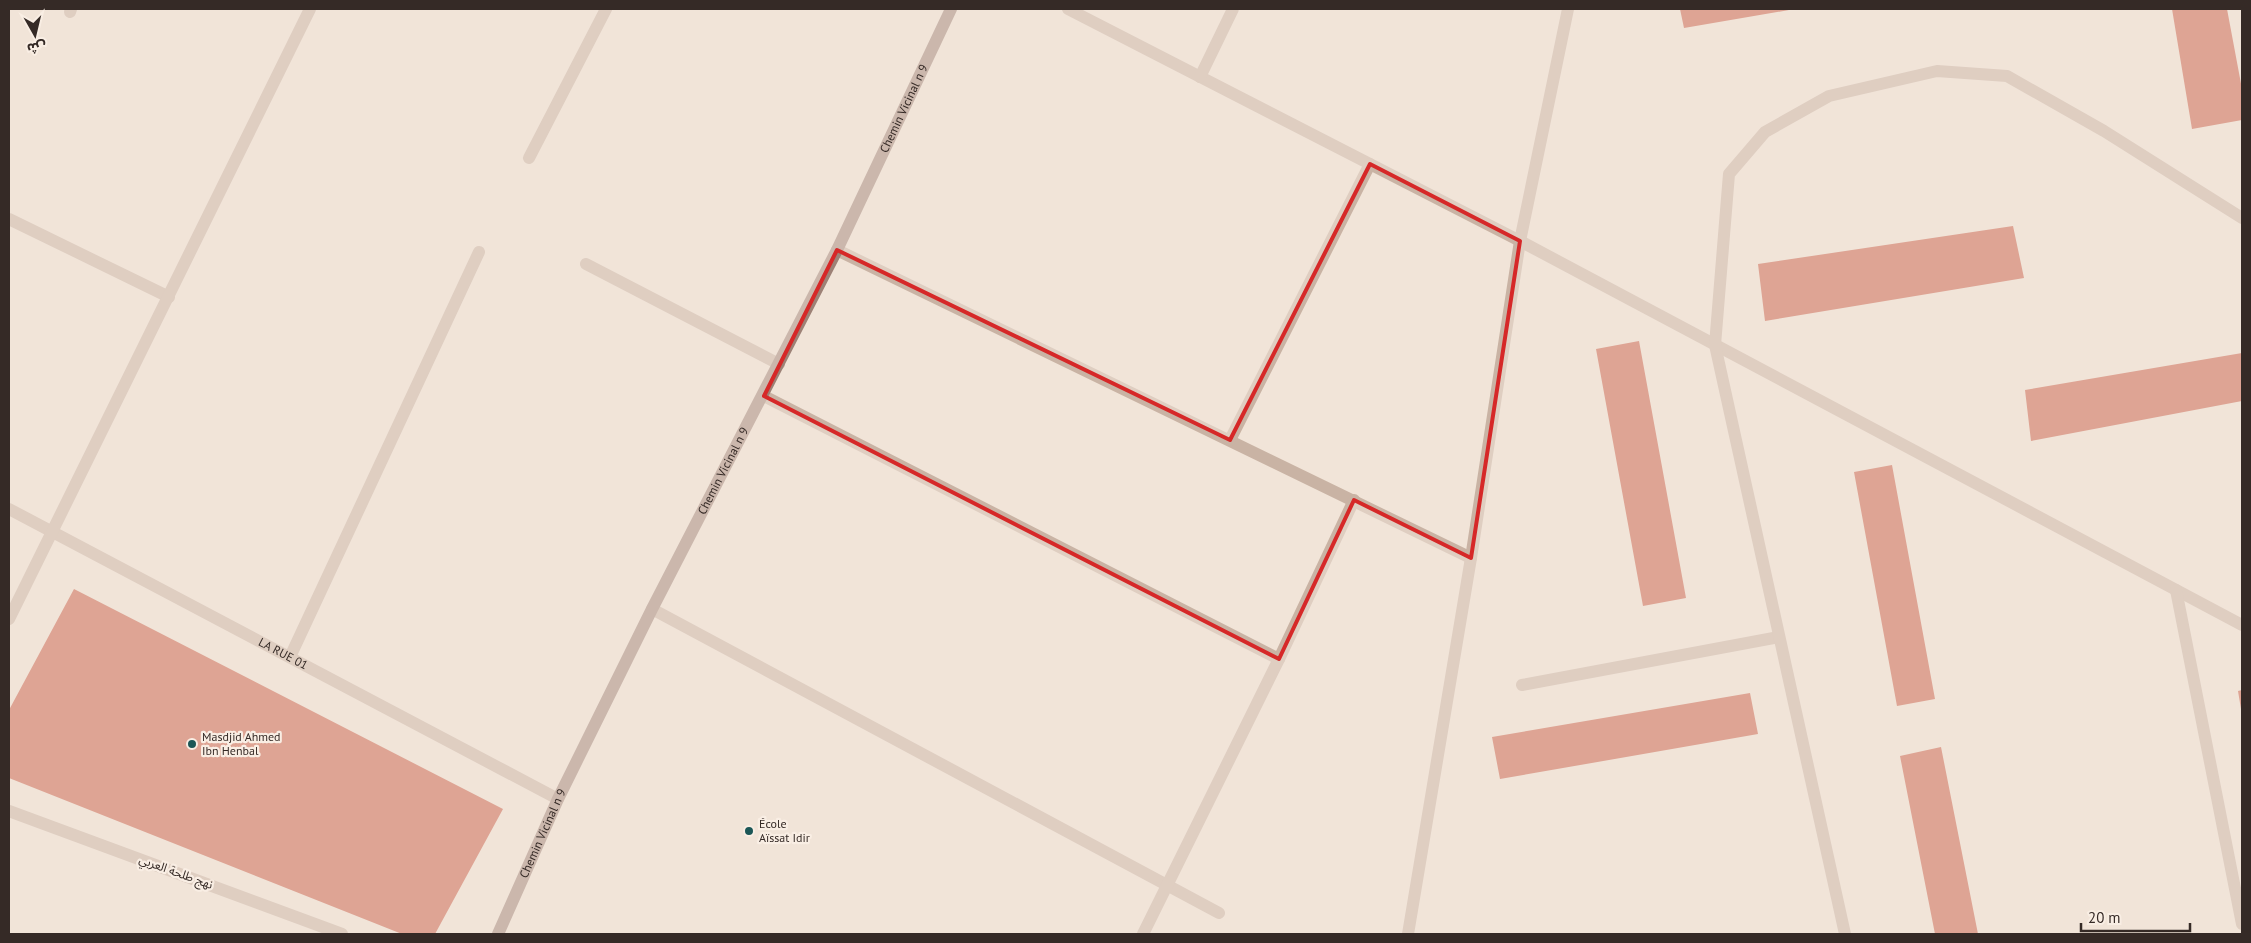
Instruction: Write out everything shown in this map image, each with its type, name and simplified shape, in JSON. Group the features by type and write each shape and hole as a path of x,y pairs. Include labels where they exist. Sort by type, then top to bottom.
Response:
{"street":[{"path":"9,619 310,9"},
{"path":"529,158 606,9"},
{"name":"Chemin Vicinal n 9","path":"498,934 524,881 558,799 652,609 764,396 837,250 951,9"},
{"path":"1068,9 1520,241 2242,625"},
{"path":"1200,77 1233,9"},
{"path":"1408,934 1471,558 1520,241 1568,9"},
{"path":"1845,934 1715,345 1729,174 1765,132 1829,96 1937,70 2007,76 2104,131 2242,218"},
{"path":"1230,440 1370,164"},
{"path":"9,218 169,297"},
{"path":"837,250 1471,558"},
{"path":"290,657 479,252"},
{"path":"586,264 779,364"},
{"path":"764,396 1279,659"},
{"path":"1143,934 1279,659 1354,500"},
{"name":"LA RUE 01","path":"9,509 558,799"},
{"path":"2176,590 2242,924"},
{"path":"652,609 1219,912"},
{"path":"1522,685 1779,637"},
{"name":"نهج طلحة العربي","path":"9,811 342,934"}],"highlighted area":[{"path":"1370,164 1520,241 1471,558 1354,500 1279,659 764,396 837,250 1230,440"}],"building":[{"path":"1680,9 1789,9 1789,10 1684,28"},
{"path":"2172,9 2227,9 2242,89 2242,120 2192,129"},
{"path":"2013,226 2024,278 1765,321 1758,264"},
{"path":"1639,341 1686,598 1643,606 1596,349"},
{"path":"2242,353 2242,401 2031,441 2025,390"},
{"path":"1892,465 1935,699 1897,706 1854,472"},
{"name":"Masdjid Ahmed Ibn Henbal","path":"74,589 503,809 435,934 402,934 9,778 9,710"},
{"path":"2242,690 2242,709 2241,709 2238,691"},
{"path":"1750,693 1758,734 1500,779 1492,737"},
{"path":"1941,747 1978,934 1935,934 1900,756"}],"place":[{"name":"Masdjid Ahmed Ibn Henbal","path":"192,744"},
{"name":"École Aïssat Idir","path":"749,831"}]}
